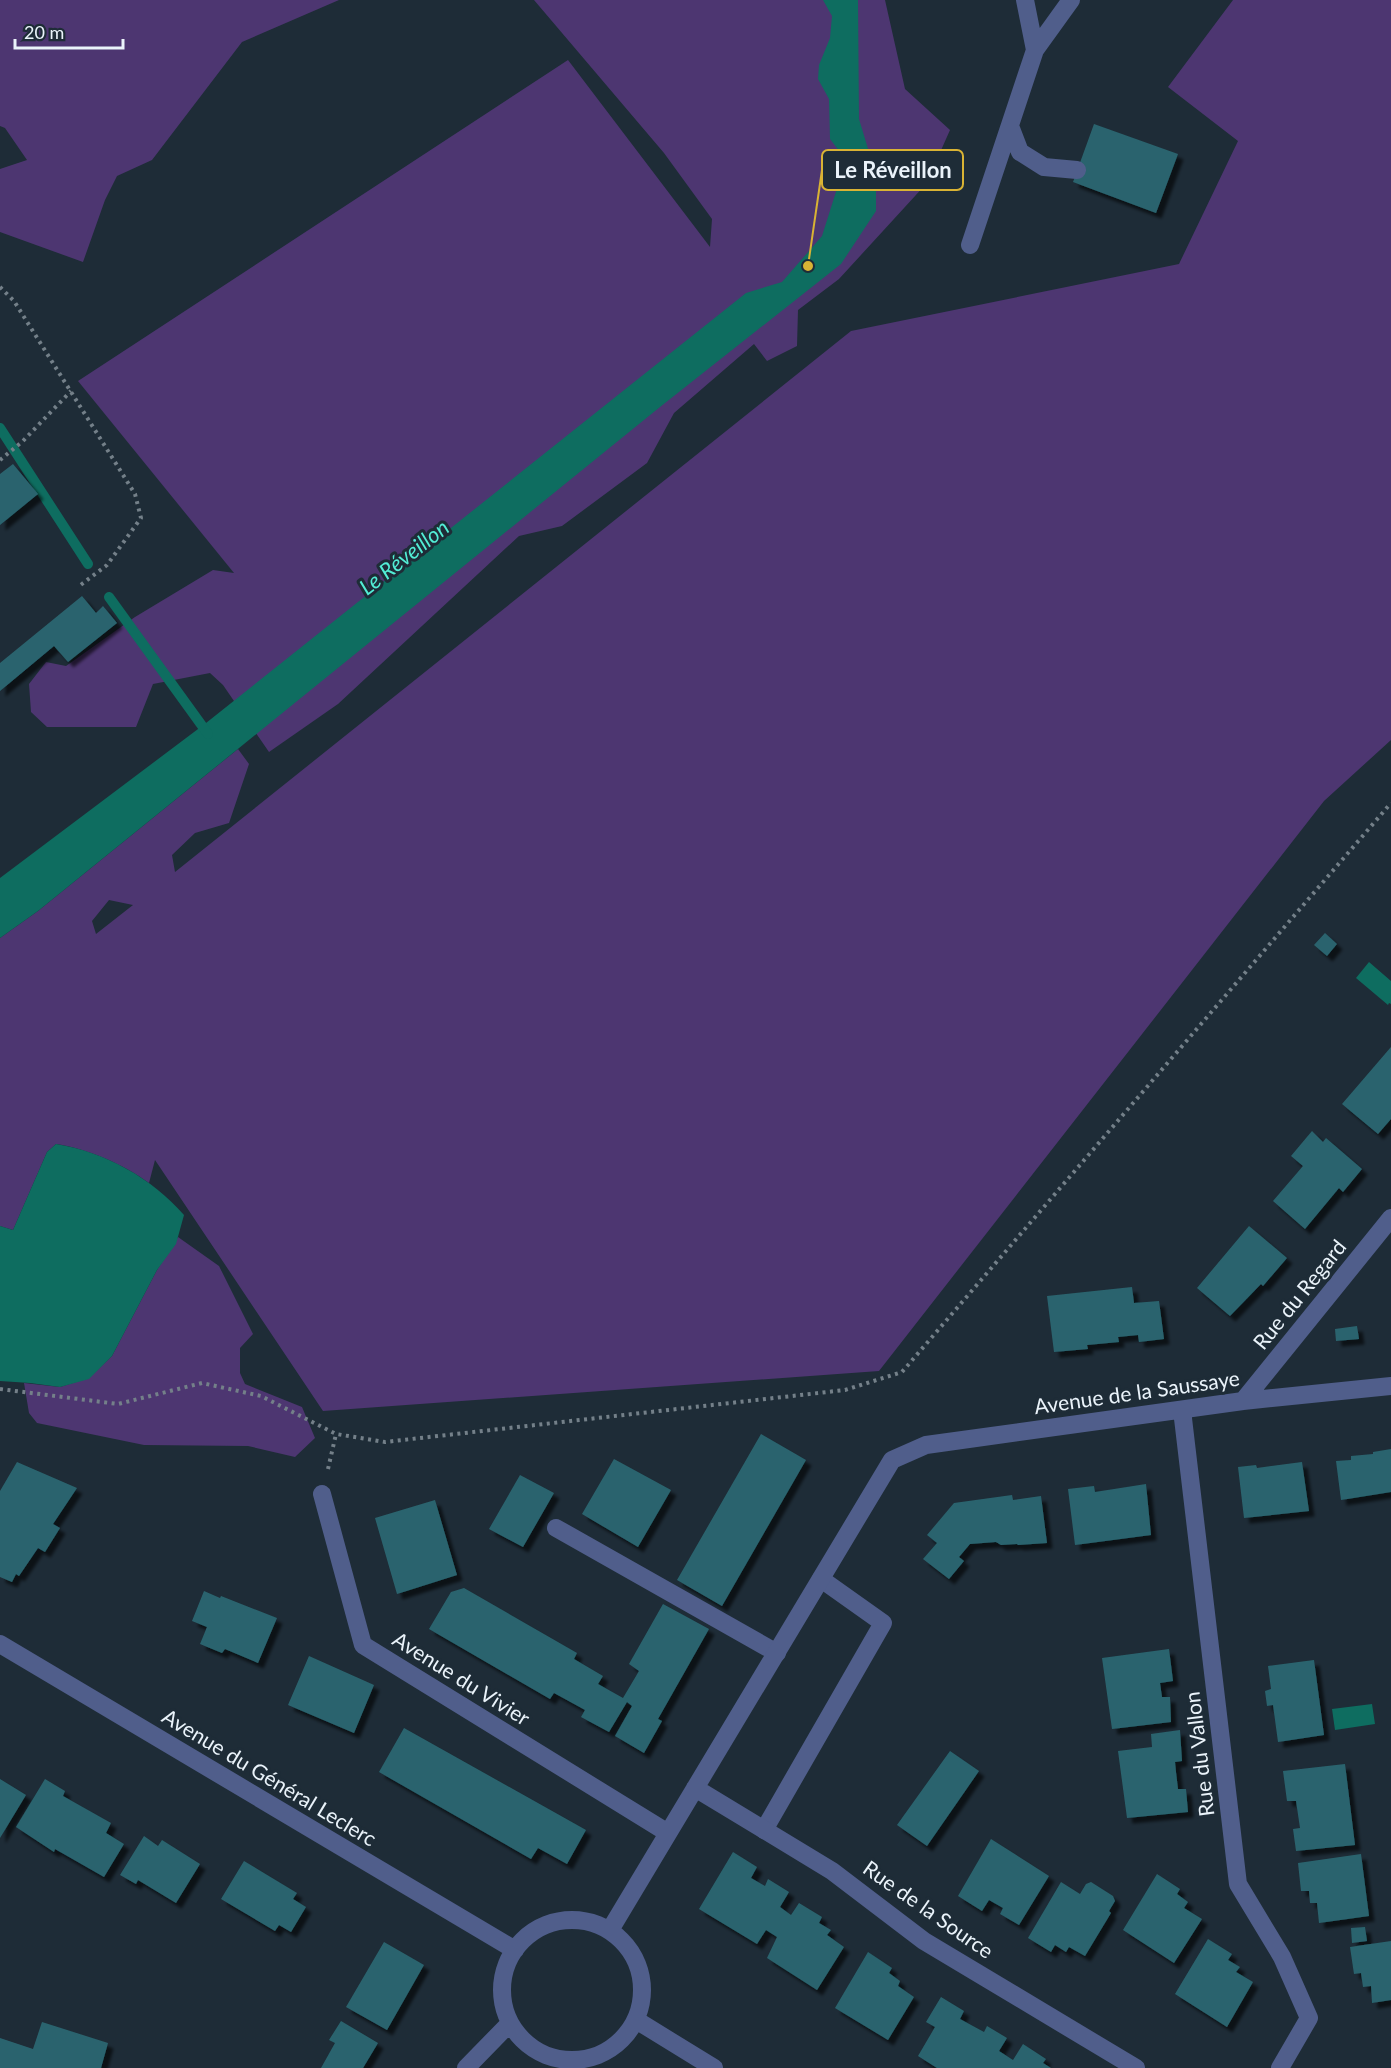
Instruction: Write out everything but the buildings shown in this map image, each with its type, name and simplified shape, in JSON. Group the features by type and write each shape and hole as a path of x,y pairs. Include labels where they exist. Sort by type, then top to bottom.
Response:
{"street":[{"path":"1025,0 1035,50"},
{"path":"970,245 1035,50 1071,0"},
{"path":"1010,126 1020,152 1044,167 1077,170"},
{"name":"Rue du Regard","path":"1243,1401 1391,1218"},
{"name":"Avenue de la Saussaye","path":"821,1579 892,1460 926,1445 1243,1401 1391,1386"},
{"name":"Rue du Vallon","path":"1182,1410 1238,1884 1282,1957 1309,2018 1280,2068"},
{"name":"Avenue du Vivier","path":"322,1494 363,1645 668,1833"},
{"path":"556,1528 777,1653"},
{"path":"610,1930 821,1579 883,1623 764,1830"},
{"name":"Avenue du Général Leclerc","path":"0,1644 515,1950"},
{"name":"Rue de la Source","path":"695,1788 832,1870 924,1941 1136,2068"},
{"path":"572,1920 593,1923 610,1930 630,1950 640,1973 643,1997 636,2020 623,2039 606,2052 585,2060 562,2060 542,2054 523,2041 510,2024 504,2005 502,1986 506,1967 515,1950 531,1934 550,1924 572,1920"},
{"path":"636,2020 714,2068"},
{"path":"466,2068 510,2024"}],"path":[{"path":"0,287 14,301 135,494 141,518 107,565 78,587"},
{"path":"0,460 23,441 71,392"},
{"path":"0,1389 118,1404 202,1383 261,1396 336,1434 385,1442 845,1390 902,1372 1391,803"},
{"path":"322,1494 336,1434"}],"shaded area":[{"path":"0,0 339,0 242,42 152,160 117,176 105,200 83,262 0,232 0,169 27,160 5,128 0,126"},
{"path":"534,0 885,0 905,89 950,130 926,184 839,279 798,310 797,346 767,361 754,344 674,413 647,463 562,526 519,536 338,704 269,752 223,685 210,673 153,684 136,727 47,727 31,712 29,684 46,662 66,666 135,617 213,570 234,573 78,381 568,60 710,247 712,219 664,153"},
{"path":"823,0 858,0 859,119 876,175 876,211 841,264 660,407 38,911 0,938 0,878 206,723 746,293 782,282 822,236 846,160 830,139 829,99 818,79 819,65 830,38 832,16"},
{"path":"1233,0 1391,0 1391,740 1324,801 879,1371 323,1411 155,1160 149,1183 105,1158 56,1144 47,1152 13,1230 0,1226 0,938 38,911 238,749 249,764 229,823 195,833 172,855 175,872 851,331 1179,264 1238,141 1168,87","holes":["109,900 133,905 96,934 92,921"]},
{"path":"1369,962 1391,981 1391,1004 1388,1005 1356,978"},
{"path":"56,1144 110,1160 157,1189 184,1215 176,1244 157,1270 112,1356 89,1379 60,1387 0,1381 0,1226 13,1230 47,1152"},
{"path":"178,1237 219,1266 253,1334 240,1348 240,1373 245,1384 302,1407 315,1438 295,1457 248,1446 144,1445 37,1423 29,1413 24,1383 60,1387 89,1378 112,1356 157,1270"},
{"path":"1372,1704 1375,1724 1335,1730 1332,1709"}],"waterway":[{"path":"0,428 88,564"},
{"path":"109,597 208,734"}],"place":[{"name":"Le Réveillon","path":"808,266"}]}
